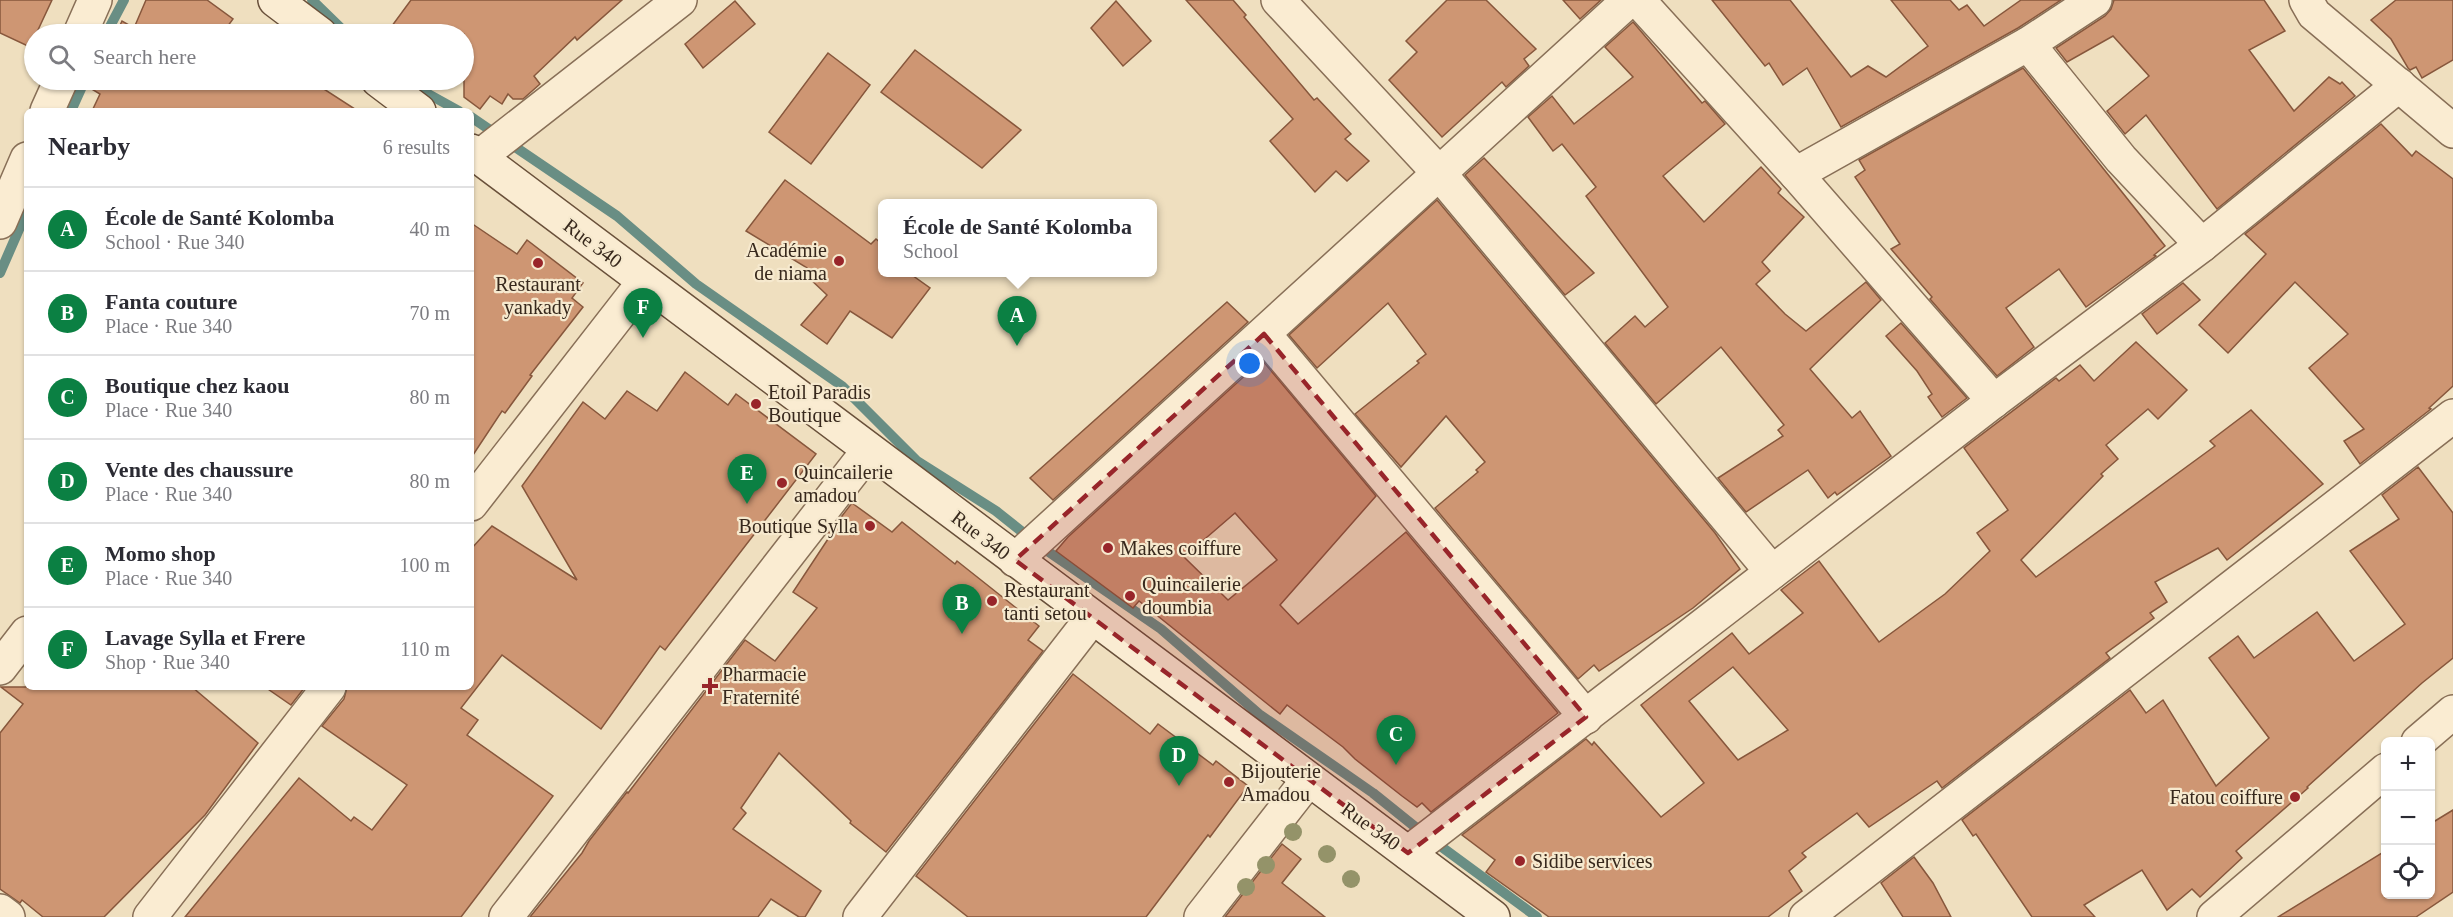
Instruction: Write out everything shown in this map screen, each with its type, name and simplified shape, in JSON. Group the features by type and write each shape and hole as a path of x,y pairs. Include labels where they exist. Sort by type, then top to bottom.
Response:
{"street":[{"path":"84,24 95,0"},
{"path":"275,0 307,24"},
{"path":"475,154 680,0"},
{"path":"1278,0 1439,173 1772,572"},
{"path":"1015,560 1629,0"},
{"path":"1638,0 1796,174 1994,401"},
{"path":"1796,174 2028,44 2095,0"},
{"path":"2319,5 2399,85 2453,131"},
{"path":"2028,44 2121,159 2202,244"},
{"path":"1408,854 1994,401 2202,244 2399,85"},
{"path":"48,108 56,90"},
{"path":"391,90 415,108"},
{"name":"Rue 340","path":"475,154 1493,917"},
{"path":"0,222 24,166"},
{"path":"474,500 644,282"},
{"path":"1264,334 1586,717"},
{"path":"1806,917 2453,416"},
{"path":"506,917 869,450"},
{"path":"860,917 1092,618"},
{"path":"0,668 24,637"},
{"path":"150,917 327,690"},
{"path":"2423,737 2453,712"},
{"path":"2214,917 2381,773"},
{"path":"1201,917 1308,780"},
{"path":"0,911 8,917"}],"highlighted area":[{"path":"1264,334 1586,717 1408,853 1015,560"}],"building":[{"path":"0,0 52,0 41,24 24,24 24,44 0,33"},
{"path":"146,0 207,0 233,19 229,24 136,24"},
{"path":"411,0 622,0 577,40 575,37 534,76 540,84 523,99 513,99 508,94 502,104 490,96 480,109 464,97 464,90 474,90 474,24 393,24"},
{"path":"1186,0 1233,0 1246,15 1244,17 1314,100 1317,98 1351,134 1345,139 1369,161 1347,181 1336,171 1315,192 1270,141 1293,119"},
{"path":"1447,0 1486,0 1536,49 1524,59 1529,66 1506,87 1502,82 1442,137 1389,80 1417,52 1406,41"},
{"path":"1563,0 1601,0 1580,19"},
{"path":"1712,0 1790,0 1851,77 1868,66 1886,77 1928,46 1891,0 1950,0 1959,10 1967,5 1984,26 2021,0 2061,0 2018,28 1841,127 1807,68 1783,85 1769,63 1765,66"},
{"path":"2114,0 2264,0 2285,31 2249,50 2294,111 2329,77 2340,84 2342,82 2355,96 2217,209 2146,115 2125,134 2107,111 2149,76 2113,36 2067,62 2056,48 2105,16"},
{"path":"2396,0 2453,0 2453,60 2422,78 2416,67 2410,70 2408,68 2391,39 2371,20"},
{"path":"735,1 755,24 703,68 685,44"},
{"path":"1116,1 1151,41 1123,66 1091,28"},
{"path":"1633,22 1702,103 1705,101 1725,124 1663,176 1704,222 1761,167 1781,189 1778,193 1804,217 1762,262 1770,271 1756,284 1785,314 1806,331 1866,282 1881,300 1810,369 1852,418 1860,411 1891,456 1837,495 1835,492 1828,498 1808,470 1746,512 1718,478 1783,436 1778,430 1784,425 1721,347 1656,404 1605,343 1635,316 1645,327 1668,307 1586,196 1596,187 1562,144 1553,151 1528,117 1552,96 1574,124 1633,77 1605,47"},
{"path":"915,50 1021,130 982,168 881,92"},
{"path":"828,53 870,85 811,164 769,132"},
{"path":"2023,68 2165,246 2154,255 2156,256 2086,307 2059,269 2006,308 2034,347 1997,376 1930,299 1932,297 1891,249 1900,244 1855,177 1865,170 1859,160"},
{"path":"93,90 325,90 353,108 93,108 100,94"},
{"path":"2381,124 2412,156 2416,151 2453,179 2453,386 2429,408 2431,409 2360,464 2344,441 2364,429 2309,368 2348,334 2295,282 2228,353 2199,325 2266,254 2245,234"},
{"path":"1484,158 1594,273 1565,295 1465,175"},
{"name":"Académie de niama","path":"785,180 871,244 876,239 878,241 878,277 915,277 930,288 892,338 850,311 827,344 801,325 827,295 807,276 809,269 746,231"},
{"path":"1437,200 1715,533 1740,569 1693,608 1599,671 1594,665 1578,679 1435,508 1478,472 1476,470 1485,462 1446,416 1401,467 1355,414 1419,363 1417,361 1426,354 1388,303 1317,368 1289,335"},
{"path":"474,225 517,254 527,240 583,283 572,298 583,307 530,375 532,376 505,413 502,411 474,453"},
{"path":"2183,283 2200,300 2157,334 2142,314"},
{"path":"1227,302 1248,322 1053,500 1030,478"},
{"path":"1901,323 1967,398 1942,417 1928,397 1932,394 1917,371 1886,336"},
{"path":"2136,342 2187,390 2158,419 2148,409 2106,445 2118,459 2101,474 2103,476 2021,560 2036,577 2215,446 2210,441 2251,410 2323,484 2227,560 2218,548 2155,582 2167,602 2150,613 2154,618 2106,653 2110,658 1942,788 1937,781 1869,827 1857,813 1802,853 1806,857 1789,871 1802,891 1768,917 1549,917 1486,872 1495,860 1462,835 1586,739 1592,745 1594,742 1661,817 1704,783 1641,705 1732,633 1749,654 1803,613 1781,590 1819,561 1879,642 1945,594 1990,551 1977,533 2008,510 1964,448 2056,378 2059,381 2080,365 2094,381","holes":["1733,667 1788,730 1738,760 1689,701"]},
{"path":"1262,360 1376,496 1280,605 1298,624 1406,532 1558,713 1431,812 1422,803 1417,807 1287,705 1280,714 1139,601 1133,608 1056,551 1068,537","holes":["1235,513 1277,560 1228,600 1184,557"]},
{"path":"685,372 728,405 736,394 816,454 665,650 660,646 601,729 502,655 461,708 478,720 467,735 553,796 461,917 185,917 299,778 351,821 354,817 372,830 407,785 322,726 344,699 346,690 474,690 474,546 492,526 577,580 522,486 583,402 605,419 627,391 657,411"},
{"path":"2418,467 2453,513 2453,658 2422,683 2236,851 2242,858 2200,897 2192,889 2167,910 2142,870 2084,905 2095,917 2032,917 1976,834 1973,836 1962,820 2130,690 2146,713 2163,700 2216,786 2269,738 2209,658 2238,636 2254,658 2317,612 2354,661 2405,624 2350,551 2399,519 2382,495"},
{"path":"852,503 892,532 902,522 955,564 957,561 1039,626 1028,640 1043,651 886,852 850,823 851,821 779,753 741,808 746,813 733,829 821,891 805,917 799,917 771,899 758,917 530,917 582,853 745,640 775,661 817,608 793,592 830,536 828,534"},
{"path":"1073,674 1150,734 1158,724 1213,765 1216,761 1248,786 1146,917 968,917 916,876"},
{"path":"1,687 24,687 24,690 196,690 258,743 205,815 104,917 43,917 22,900 20,903 0,889 0,733 23,704"},
{"path":"269,690 303,690 291,705"},
{"path":"2453,810 2453,892 2416,917 2278,917 2381,853 2381,899 2435,899 2435,821"},
{"path":"1282,844 1301,859 1282,883 1325,917 1225,917"},
{"path":"1914,857 1933,883 1951,917 1903,917 1881,883"}],"waterway":[{"path":"111,24 124,0"},
{"path":"312,0 337,24"},
{"path":"72,108 80,90"},
{"path":"421,90 454,108"},
{"path":"474,119 617,216 696,284 842,386 917,461 996,511 1040,546 1161,629 1259,714 1373,793 1424,834 1537,917"},
{"path":"0,273 24,218"}],"place":[{"name":"Académie de niama","path":"839,261"},
{"name":"Restaurant yankady","path":"538,263"},
{"name":"Lavage Sylla et Frere","path":"643,338"},
{"name":"École de Santé Kolomba","path":"1017,346"},
{"name":"Etoil Paradis Boutique","path":"756,404"},
{"name":"Quincailerie amadou","path":"782,483"},
{"name":"Momo shop","path":"747,504"},
{"name":"Boutique Sylla","path":"870,526"},
{"name":"Makes coiffure","path":"1108,548"},
{"name":"Quincailerie doumbia","path":"1130,596"},
{"name":"Restaurant tanti setou","path":"992,601"},
{"name":"Fanta couture","path":"962,634"},
{"name":"Pharmacie Fraternité","path":"710,686"},
{"name":"Boutique chez kaou","path":"1396,765"},
{"name":"Bijouterie Amadou","path":"1229,782"},
{"name":"Vente des chaussure","path":"1179,786"},
{"name":"Fatou coiffure","path":"2295,797"},
{"name":"Sidibe services","path":"1520,861"}]}
